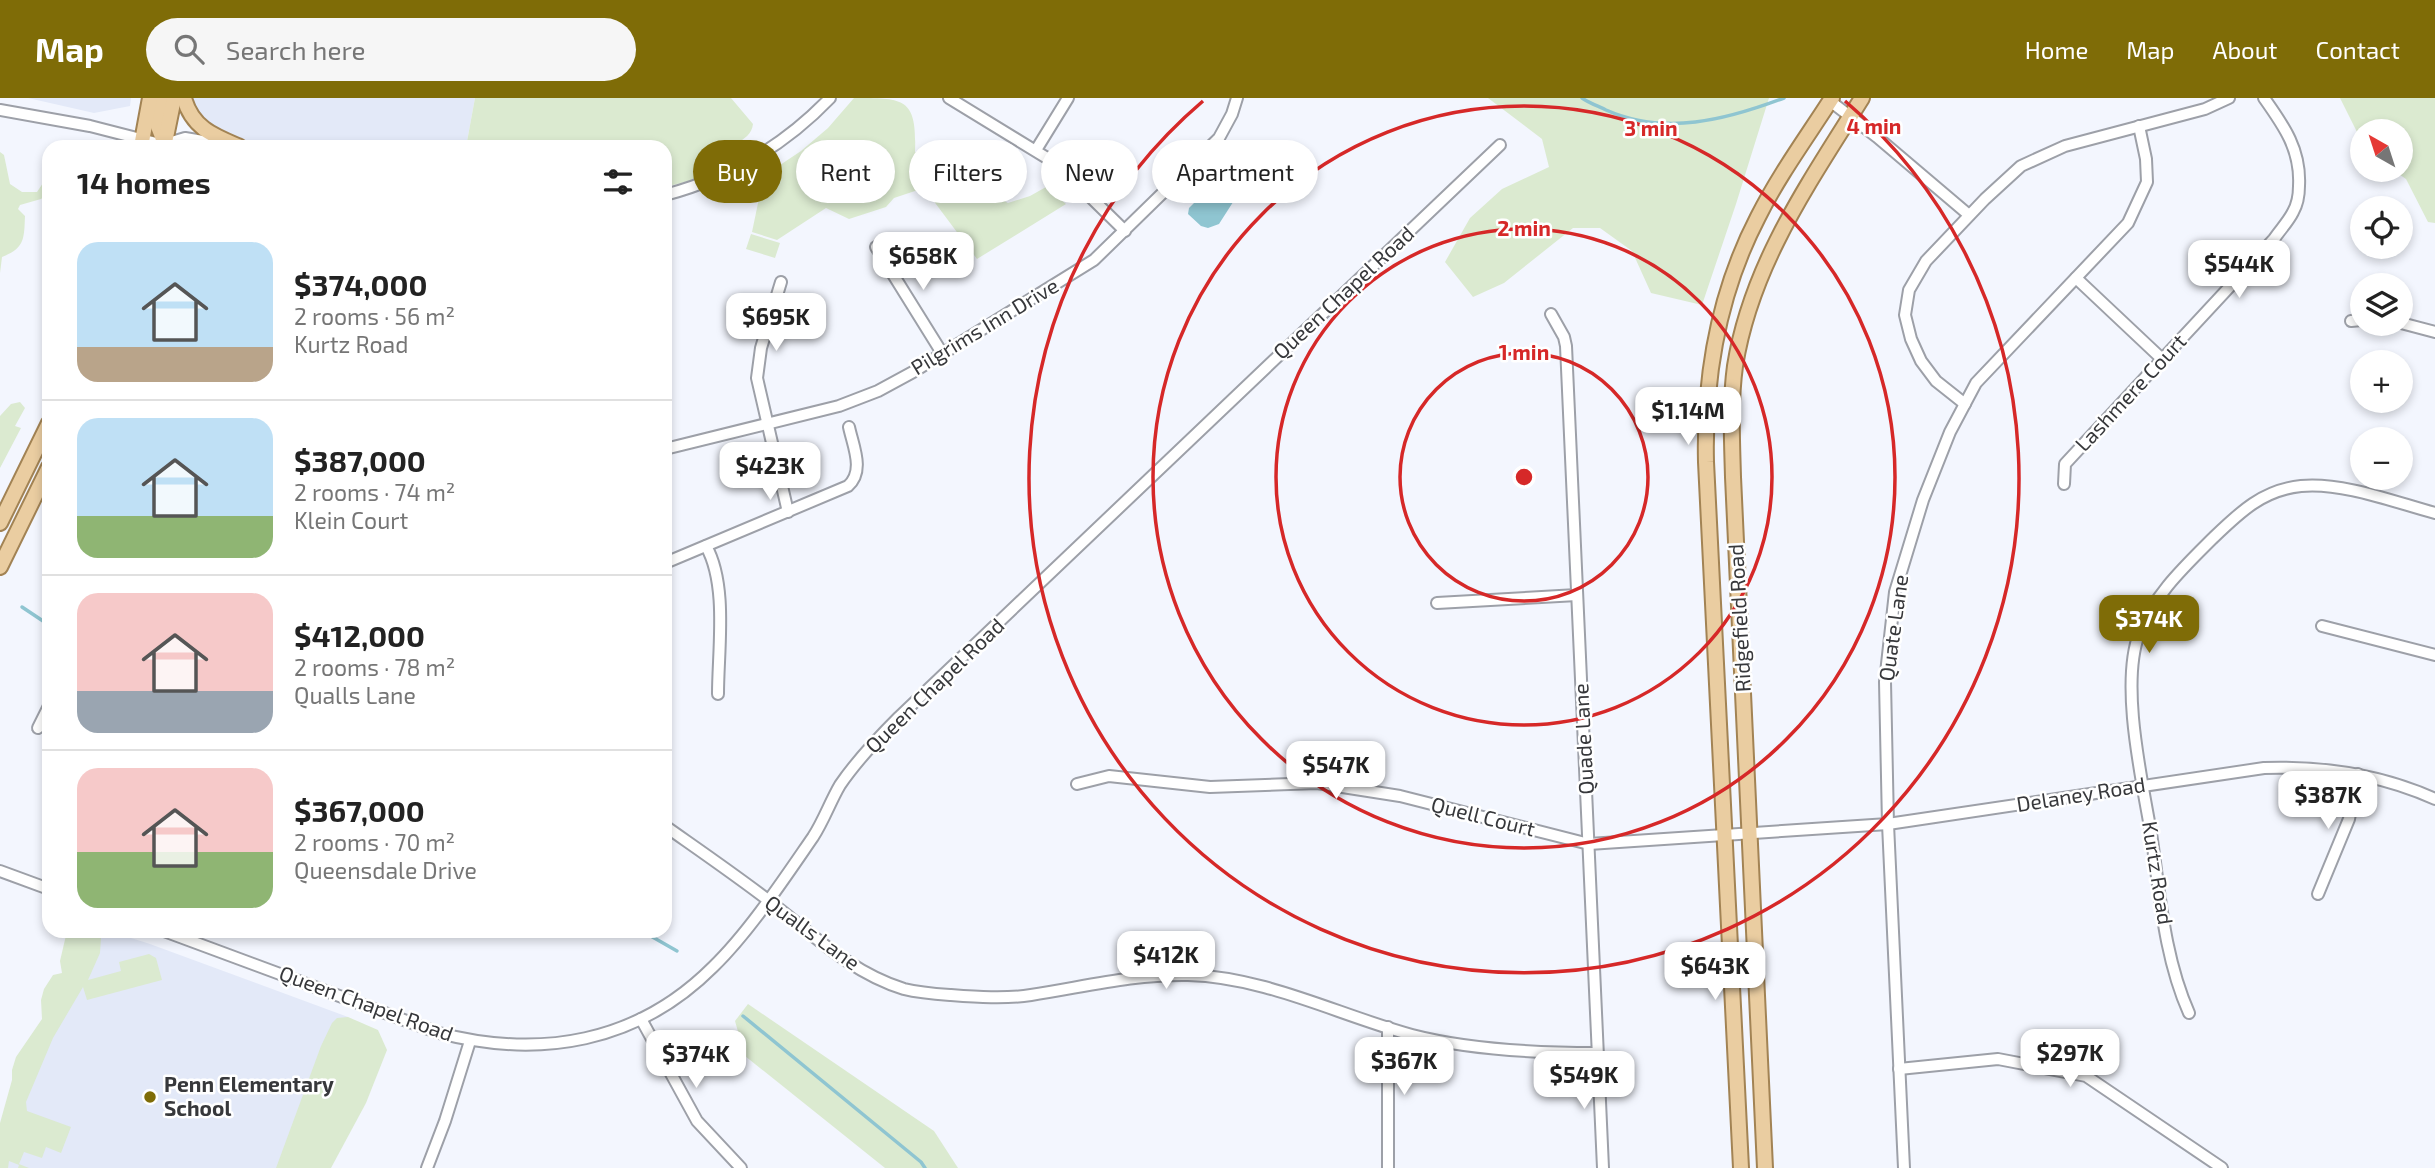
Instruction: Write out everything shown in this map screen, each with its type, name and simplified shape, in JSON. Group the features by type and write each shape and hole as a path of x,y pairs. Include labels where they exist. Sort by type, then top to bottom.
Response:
{"main road":[{"path":"143,140 150,98"},
{"path":"162,98 157,124 164,140"},
{"path":"168,140 174,98"},
{"path":"184,98 191,116 200,127 223,140"},
{"name":"Ridgefield Road","path":"1765,1168 1731,428 1735,363 1751,299 1772,247 1800,196 1862,98"},
{"name":"Ridgefield Road","path":"1741,1168 1706,453 1710,366 1722,308 1740,254 1774,189 1831,100"},
{"path":"0,523 42,437"},
{"path":"0,567 42,481"}],"street":[{"path":"672,193 721,177 758,157 793,132 830,98"},
{"path":"949,98 1036,150 1069,176 1125,231"},
{"path":"1036,150 1069,98"},
{"name":"Pilgrims Inn Drive","path":"672,447 825,410 865,396 913,372 1094,260 1219,138 1237,98"},
{"path":"1965,404 1936,380 1921,361 1911,340 1905,315 1909,290 1926,261 1969,215 2021,166 2065,146 2205,108 2230,98"},
{"name":"Lashmere Court","path":"2064,484 2065,464 2274,239 2295,210 2300,170 2297,152 2287,131 2264,98"},
{"path":"1831,100 1969,215"},
{"path":"0,110 90,126 133,140"},
{"name":"Quate Lane","path":"1904,1168 1888,824 1885,682 1895,592 1923,499 1950,432 1976,383 2129,223 2147,182 2146,159 2139,126"},
{"name":"Queen Chapel Road","path":"183,938 439,1033 470,1041 522,1046 548,1045 614,1030 642,1020 681,995 715,966 768,900 815,834 840,785 867,750 899,717 1500,145"},
{"path":"876,247 942,353"},
{"path":"2076,278 2162,359"},
{"path":"781,282 758,362 757,378 788,512"},
{"name":"Quade Lane","path":"1551,314 1566,346 1603,1168"},
{"path":"2413,326 2435,332"},
{"path":"672,560 848,486 858,468 849,427"},
{"name":"Kurtz Road","path":"2189,1013 2180,993 2169,954 2143,786 2132,668 2138,636 2171,581 2241,511 2271,493 2303,486 2321,486 2343,489 2435,513"},
{"path":"706,546 713,558 719,584 718,694"},
{"path":"1437,603 1577,595"},
{"path":"2322,626 2435,655"},
{"path":"38,728 42,720"},
{"name":"Delaney Road","path":"1724,834 1888,824 2264,768 2314,768 2358,774 2385,780 2435,799"},
{"path":"2318,894 2349,819 2358,774"},
{"name":"Quell Court","path":"1077,784 1109,776 1210,786 1317,783 1400,796 1589,844 1658,841 1724,834"},
{"name":"Qualls Lane","path":"672,831 768,900 844,960 905,989 974,997 1013,997 1124,979 1190,975 1291,995 1413,1035 1476,1046 1596,1053"},
{"path":"2,875 42,887"},
{"path":"642,1020 691,1112 713,1140 741,1168"},
{"path":"1388,1027 1388,1168"},
{"path":"426,1168 445,1121 470,1041"},
{"path":"1899,1069 1998,1059 2086,1076 2222,1168"}],"shaded area":[{"path":"28,98 131,98 130,106 94,113"},
{"path":"189,98 475,98 467,140 242,140 227,137 200,122"},
{"path":"96,938 131,938 348,1017 290,1168 0,1168 13,1117"}],"green space":[{"path":"475,98 731,98 753,124 742,140 693,140 693,179 672,185 672,140 467,140"},
{"path":"854,98 885,99 904,105 910,111 915,134 915,140 909,140 909,193 895,198 895,140 814,140"},
{"path":"1488,98 1769,98 1702,305 1651,293 1632,251 1600,228 1573,228 1504,283 1473,297 1445,262 1470,218 1502,189 1549,167 1542,139"},
{"path":"2340,98 2435,98 2435,223 2428,222 2408,182 2413,182 2413,119 2350,119"},
{"path":"0,152 4,155 10,184 22,192 37,192 42,184 42,198 20,205 18,209 25,216 22,242 10,254 2,257 0,273"},
{"path":"796,154 796,203 890,203 886,207 849,219 826,208 777,240 752,232 758,203 782,203 782,164"},
{"path":"1041,190 1041,203 1066,204 977,259 935,203 1027,203 1027,197"},
{"path":"751,234 780,243 775,258 746,249"},
{"path":"20,402 25,408 15,426 21,428 0,468 0,416 11,404"},
{"path":"65,938 101,938 100,953 88,980 121,971 119,962 149,954 156,958 162,980 87,1000 83,987 53,1038 26,1102 27,1111 71,1127 61,1153 46,1147 42,1158 24,1152 19,1164 29,1168 18,1168 19,1165 9,1161 8,1168 0,1168 0,1123 12,1080 12,1070 16,1057 42,1019 41,1000 44,989 53,975 62,973 60,961"},
{"path":"748,1004 934,1131 958,1168 885,1168 745,1056 735,1021"},
{"path":"348,1017 378,1030 387,1050 366,1103 331,1168 276,1168 321,1046 332,1023 337,1018"}],"water":[{"path":"1194,203 1232,203 1219,224 1208,228 1201,226 1188,214"}],"waterway":[{"path":"1582,98 1628,118 1673,123 1718,118 1784,98"},
{"path":"22,607 42,620"},
{"path":"654,938 677,951"},
{"path":"743,1016 925,1168"}],"place":[{"name":"Penn Elementary School","path":"150,1097"}]}
